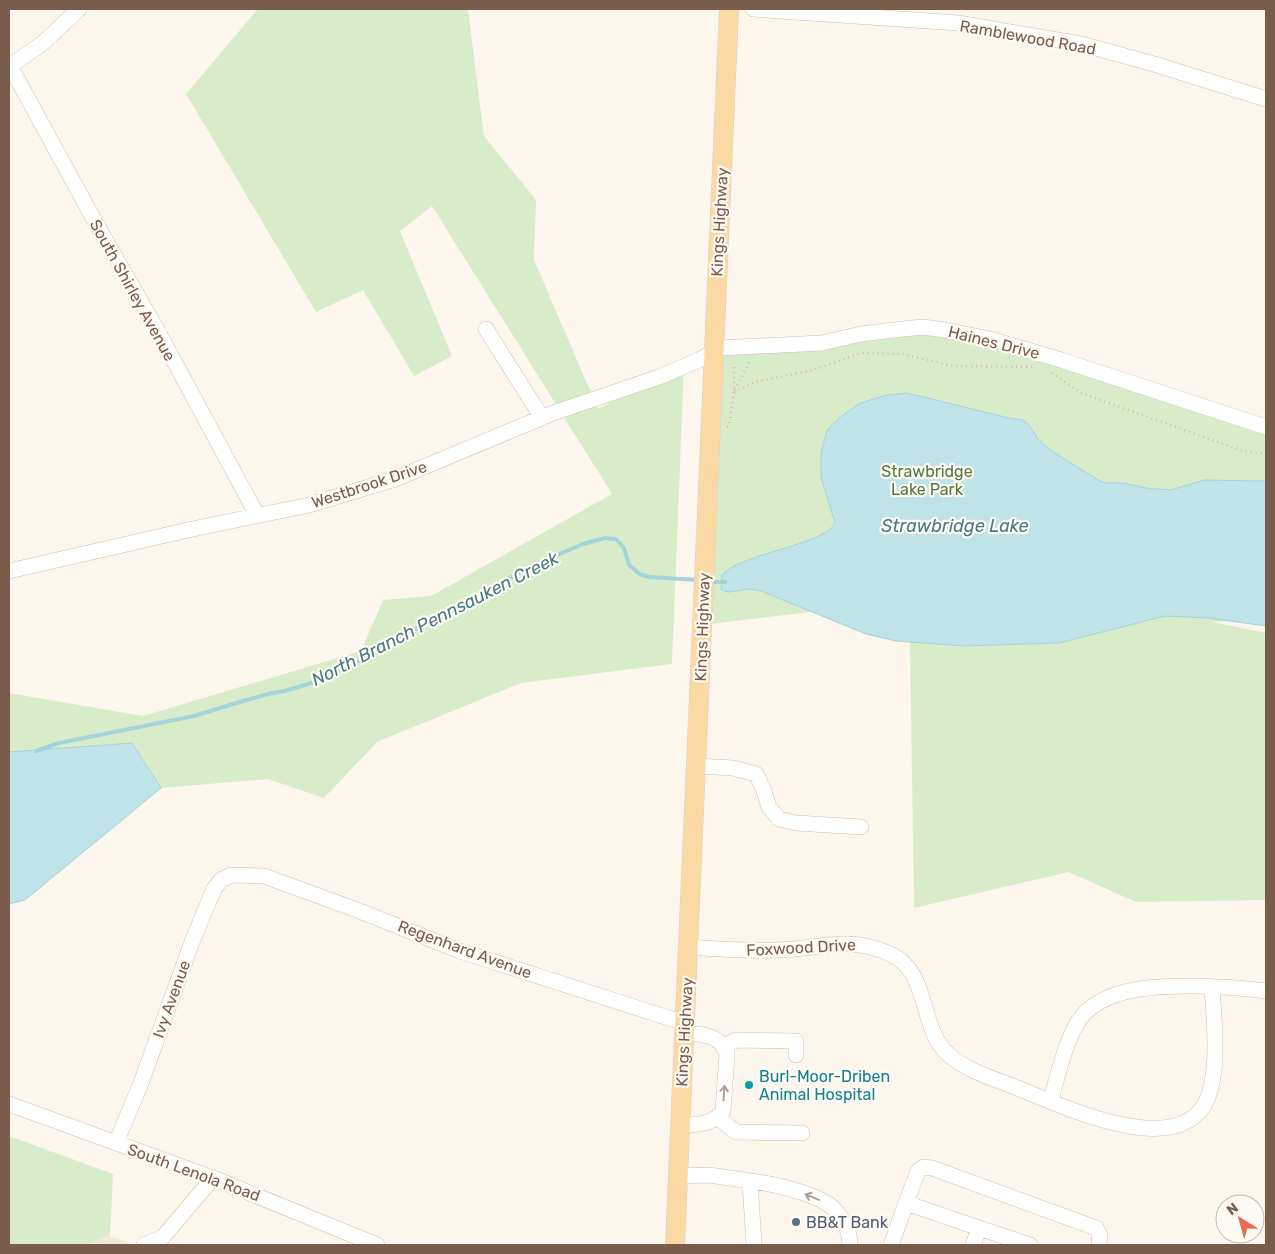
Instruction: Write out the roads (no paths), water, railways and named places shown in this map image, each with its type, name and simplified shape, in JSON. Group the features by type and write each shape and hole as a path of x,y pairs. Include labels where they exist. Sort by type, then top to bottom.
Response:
{"main road":[{"name":"Kings Highway","path":"675,1245 729,9"}],"street":[{"path":"9,65 43,43 79,9"},
{"name":"Ramblewood Road","path":"753,9 958,24 1081,44 1154,64 1266,99"},
{"name":"South Shirley Avenue","path":"9,65 160,335 257,515"},
{"name":"Haines Drive","path":"713,351 720,348 822,343 862,334 923,327 945,330 990,339 1061,360 1266,427"},
{"path":"486,329 542,418"},
{"name":"Westbrook Drive","path":"9,571 321,502 395,479 542,418 659,377 701,359 713,351"},
{"path":"696,766 733,768 756,774 769,807 779,819 796,824 861,827"},
{"name":"Ivy Avenue","path":"116,1143 214,889 221,880 231,875 246,875"},
{"name":"Regenhard Avenue","path":"246,875 264,876 460,950 701,1034 717,1040 724,1046"},
{"name":"Foxwood Drive","path":"688,947 775,950 823,944 850,943 864,944 890,954 902,960 912,972 919,985 938,1042 948,1054 973,1070 1051,1102 1108,1122 1156,1129 1178,1125 1203,1108 1211,1086 1215,1051 1212,988"},
{"path":"1051,1102 1074,1029 1080,1018 1103,999 1134,990 1169,988 1266,991"},
{"path":"680,1126 710,1122 718,1118 723,1111 727,1054 724,1046 736,1040 796,1041 796,1055"},
{"name":"South Lenola Road","path":"9,1104 213,1178 377,1245"},
{"path":"718,1118 736,1132 802,1133"},
{"path":"891,1245 918,1171 924,1166 1096,1228 1100,1235 1101,1244"},
{"path":"678,1176 710,1175 771,1183 818,1199 834,1208 846,1224 850,1245"},
{"path":"144,1245 165,1241 213,1178"},
{"path":"750,1180 754,1245"},
{"path":"906,1203 1021,1244"},
{"path":"973,1245 979,1228"}],"water":[{"name":"Strawbridge Lake","path":"907,393 1023,420 1029,425 1038,439 1050,450 1100,481 1107,483 1124,483 1146,488 1171,490 1204,480 1266,481 1266,626 1209,618 1165,616 1059,643 964,646 896,641 866,634 761,591 749,589 729,592 721,590 722,575 732,567 828,531 835,523 821,477 821,453 827,430 839,418 860,403 887,395"},
{"path":"132,743 161,788 25,900 9,904 9,752"}],"waterway":[{"name":"North Branch Pennsauken Creek","path":"36,751 59,743 194,716 318,681 365,658 405,634 463,607 496,585 532,566 583,544 605,538 616,539 624,548 629,565 640,574 649,577 698,580"},
{"name":"North Branch Pennsauken Creek","path":"709,582 725,582"}],"place":[{"name":"Burl-Moor-Driben Animal Hospital","path":"749,1085"},
{"name":"BB&T Bank","path":"796,1222"}],"park label":[{"name":"Strawbridge Lake Park","path":"927,480"}]}
